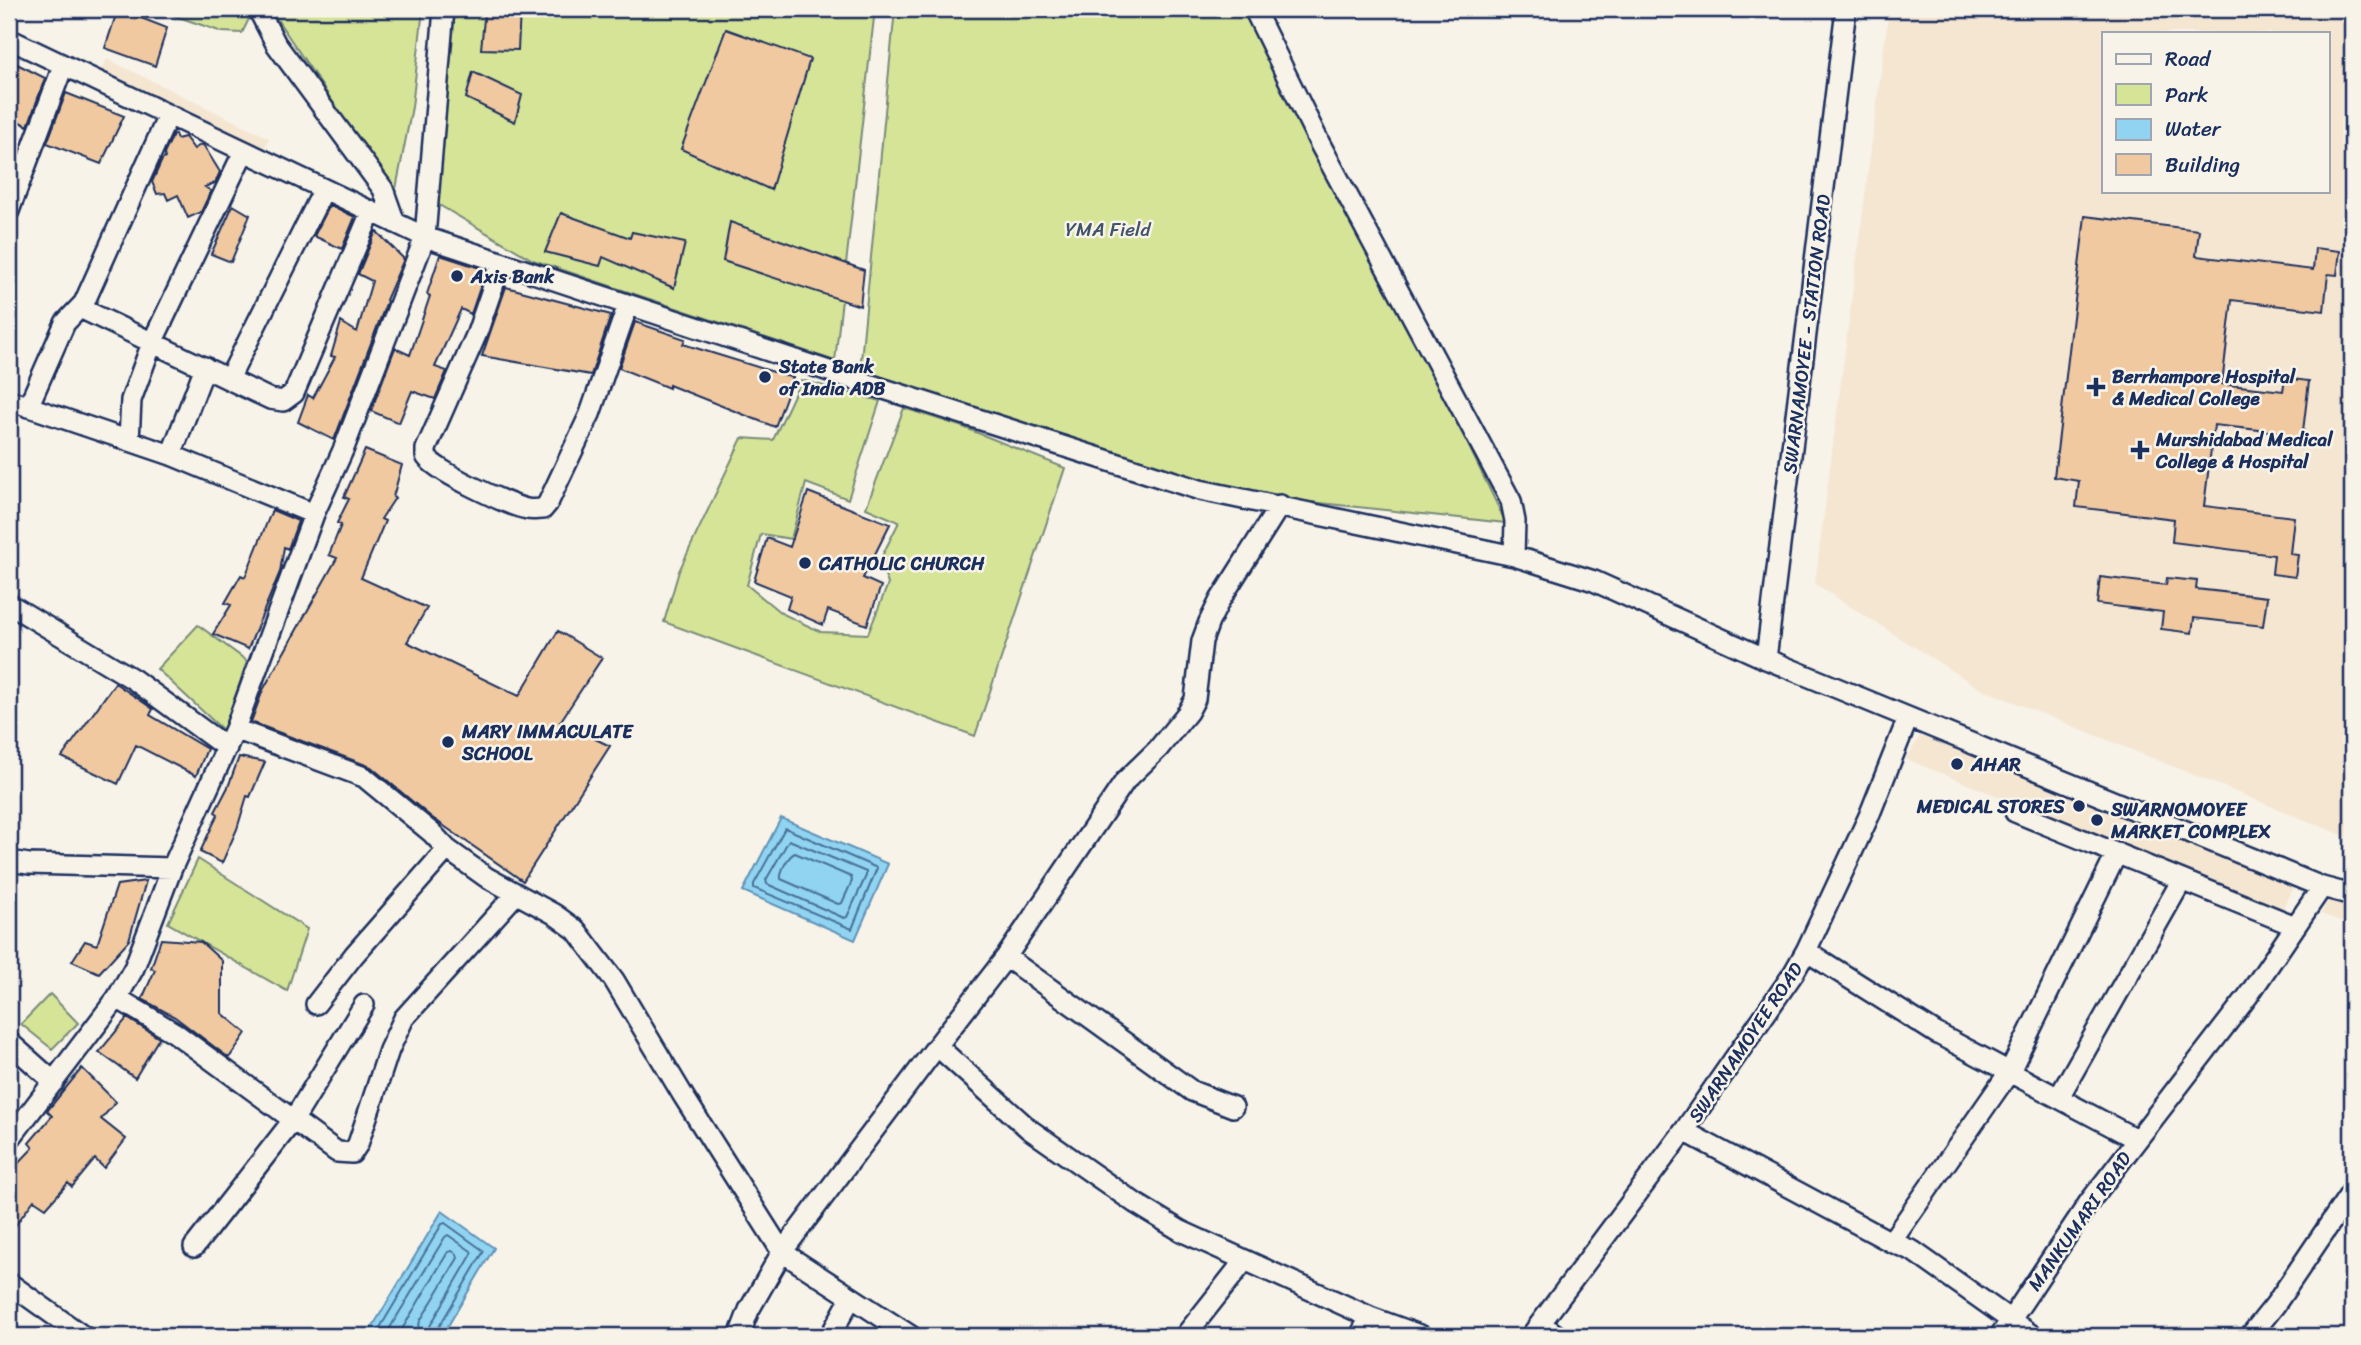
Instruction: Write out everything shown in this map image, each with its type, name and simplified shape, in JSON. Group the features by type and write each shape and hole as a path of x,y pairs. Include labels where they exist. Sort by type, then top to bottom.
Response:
{"street":[{"path":"258,9 276,44 383,189 395,223"},
{"path":"9,1140 117,998 134,968 172,868 235,729 314,514 344,448 425,237 444,9"},
{"path":"1254,9 1320,144 1510,501 1515,521 1514,556"},
{"name":"SWARNAMOYEE - STATION ROAD","path":"1766,659 1846,9"},
{"path":"9,39 425,237 1200,490 1514,556 1594,581 1766,659 1908,718 2322,887 2352,895"},
{"path":"9,211 63,66"},
{"path":"28,407 65,323 72,313 80,308 168,116"},
{"path":"129,441 131,400 152,343 244,151"},
{"path":"229,379 324,189"},
{"path":"80,308 277,401 286,399 293,393 371,212"},
{"path":"501,263 477,333 426,449 426,456 429,462 445,472 525,509 543,509 548,503 590,414 628,305"},
{"path":"171,456 205,368"},
{"path":"9,400 171,456 314,514"},
{"path":"739,1336 748,1310 782,1252 1006,957 1125,781 1158,749 1188,712 1195,699 1202,641 1209,622 1280,505"},
{"path":"9,604 133,679 227,748"},
{"name":"SWARNAMOYEE ROAD","path":"1536,1330 1684,1132 1806,951 1869,816 1908,718"},
{"path":"235,729 364,777 432,833 447,849 515,895 554,914 576,930 614,980 782,1252 911,1336"},
{"path":"2015,812 2295,926"},
{"path":"316,1004 354,955 447,849"},
{"path":"1891,1242 2010,1071 2117,853"},
{"path":"9,861 29,864 172,868"},
{"path":"2059,1097 2182,880"},
{"name":"MANKUMARI ROAD","path":"2005,1329 2090,1201 2248,996 2322,887"},
{"path":"117,998 176,1033 337,1152 352,1153 358,1144 389,1051 404,1018 515,895"},
{"path":"1806,951 1936,1033 2136,1139"},
{"path":"1006,957 1192,1091 1233,1107"},
{"path":"194,1247 237,1195 293,1119 364,1006"},
{"path":"9,1042 54,1082"},
{"path":"937,1046 1029,1129 1135,1203 1181,1231 1370,1317 1422,1336"},
{"path":"1684,1132 1891,1242 1913,1251 2005,1329 2033,1336"},
{"path":"2250,1336 2298,1272 2352,1191"},
{"path":"1185,1336 1245,1260"},
{"path":"9,1283 83,1336"},
{"path":"830,1336 851,1298"},
{"path":"1360,1336 1370,1317"},
{"path":"1536,1330 1558,1336"}],"shaded area":[{"name":"Berrhampore Hospital & Medical College","path":"1889,9 2352,9 2352,839 1979,688 1815,584"},
{"path":"107,59 269,138 261,156 99,74"},
{"name":"SWARNOMOYEE MARKET COMPLEX","path":"1920,736 2297,881 2281,911 1906,759"},
{"path":"2337,884 2352,889 2352,925 2321,914"}],"green space":[{"path":"155,9 247,9 250,17 242,33 222,32"},
{"path":"270,9 423,9 412,107 395,194"},
{"path":"441,9 875,9 835,361 533,260 422,195"},
{"name":"YMA Field","path":"895,9 1246,9 1506,523 1200,490 859,381"},
{"path":"801,380 880,401 848,499 806,483 791,539 761,534 747,585 781,613 821,632 868,634 888,584 880,560 899,522 866,508 904,408 963,427 1065,468 975,736 664,622 679,571 742,438 773,440"},
{"path":"198,625 247,661 224,731 157,669"},
{"path":"198,859 307,929 287,991 168,923"},
{"path":"50,994 78,1023 52,1049 21,1024"}],"water":[{"path":"781,818 888,864 855,940 743,891"},
{"path":"442,1211 494,1248 442,1336 367,1336"}],"building":[{"path":"118,9 167,28 155,66 105,48"},
{"path":"485,9 520,9 518,50 481,49"},
{"path":"726,29 810,59 771,190 681,149"},
{"path":"9,60 45,78 28,126 9,117"},
{"path":"473,72 522,95 515,122 466,98"},
{"path":"66,93 124,116 101,164 47,143"},
{"path":"175,134 177,139 185,137 194,149 202,144 220,172 215,183 205,187 211,191 201,212 188,218 178,195 168,200 165,193 157,194 152,182"},
{"path":"233,205 250,215 231,262 211,254"},
{"path":"330,205 355,217 342,249 314,236"},
{"path":"561,213 630,238 632,232 685,243 674,288 603,257 600,266 545,252"},
{"path":"2085,216 2199,230 2196,256 2313,270 2315,248 2340,251 2337,275 2328,274 2324,311 2232,300 2222,384 2283,391 2285,378 2309,381 2301,448 2276,445 2277,432 2214,425 2204,506 2294,517 2290,554 2298,555 2295,577 2272,574 2274,555 2172,542 2174,519 2076,507 2079,481 2054,477"},
{"path":"730,222 864,270 860,306 723,261"},
{"path":"376,231 404,259 334,440 298,422 308,395 313,398 335,357 331,356 341,322 357,332 372,281 358,274"},
{"path":"440,255 486,270 471,314 461,309 435,367 447,371 435,399 412,391 399,423 371,411 395,348 410,355 430,296 427,294"},
{"path":"506,287 611,315 591,375 482,356"},
{"path":"635,322 685,339 683,344 793,378 775,427 619,368"},
{"name":"MARY IMMACULATE SCHOOL","path":"365,450 402,465 393,497 395,498 381,519 385,521 361,578 427,608 407,642 519,696 558,631 602,658 560,722 610,746 523,881 431,817 371,767 251,722 263,690 337,558 329,555 341,525 337,523 349,499 344,497"},
{"name":"CATHOLIC CHURCH","path":"808,492 890,524 863,578 881,586 867,625 828,610 823,625 787,609 791,596 754,581 767,538 790,547"},
{"path":"272,510 298,521 288,549 284,547 280,572 248,649 213,634 231,605 225,603 241,575 245,577"},
{"path":"2100,577 2166,585 2167,578 2197,581 2196,589 2267,597 2263,626 2194,618 2192,633 2161,629 2163,612 2097,604"},
{"path":"115,683 153,709 150,715 207,749 196,776 136,745 118,784 62,757"},
{"path":"239,757 265,762 250,797 247,796 237,829 222,863 200,852 218,814 215,812"},
{"path":"146,881 129,940 99,973 72,961 85,941 97,945 117,885"},
{"path":"161,939 201,942 222,961 222,1013 246,1033 229,1058 175,1017 142,999 155,970 151,968"},
{"path":"127,1018 159,1038 135,1078 99,1052"},
{"path":"82,1068 116,1102 101,1119 126,1139 104,1168 95,1159 72,1187 68,1183 46,1208 34,1200 9,1234 9,1173 33,1148 29,1143 52,1116 47,1111"}],"place":[{"name":"Axis Bank","path":"457,276"},
{"name":"State Bank of India ADB","path":"765,377"},
{"name":"Berrhampore Hospital & Medical College","path":"2096,387"},
{"name":"Murshidabad Medical College & Hospital","path":"2140,450"},
{"name":"CATHOLIC CHURCH","path":"805,563"},
{"name":"MARY IMMACULATE SCHOOL","path":"448,742"},
{"name":"AHAR","path":"1957,764"},
{"name":"MEDICAL STORES","path":"2079,806"},
{"name":"SWARNOMOYEE MARKET COMPLEX","path":"2097,820"}]}
